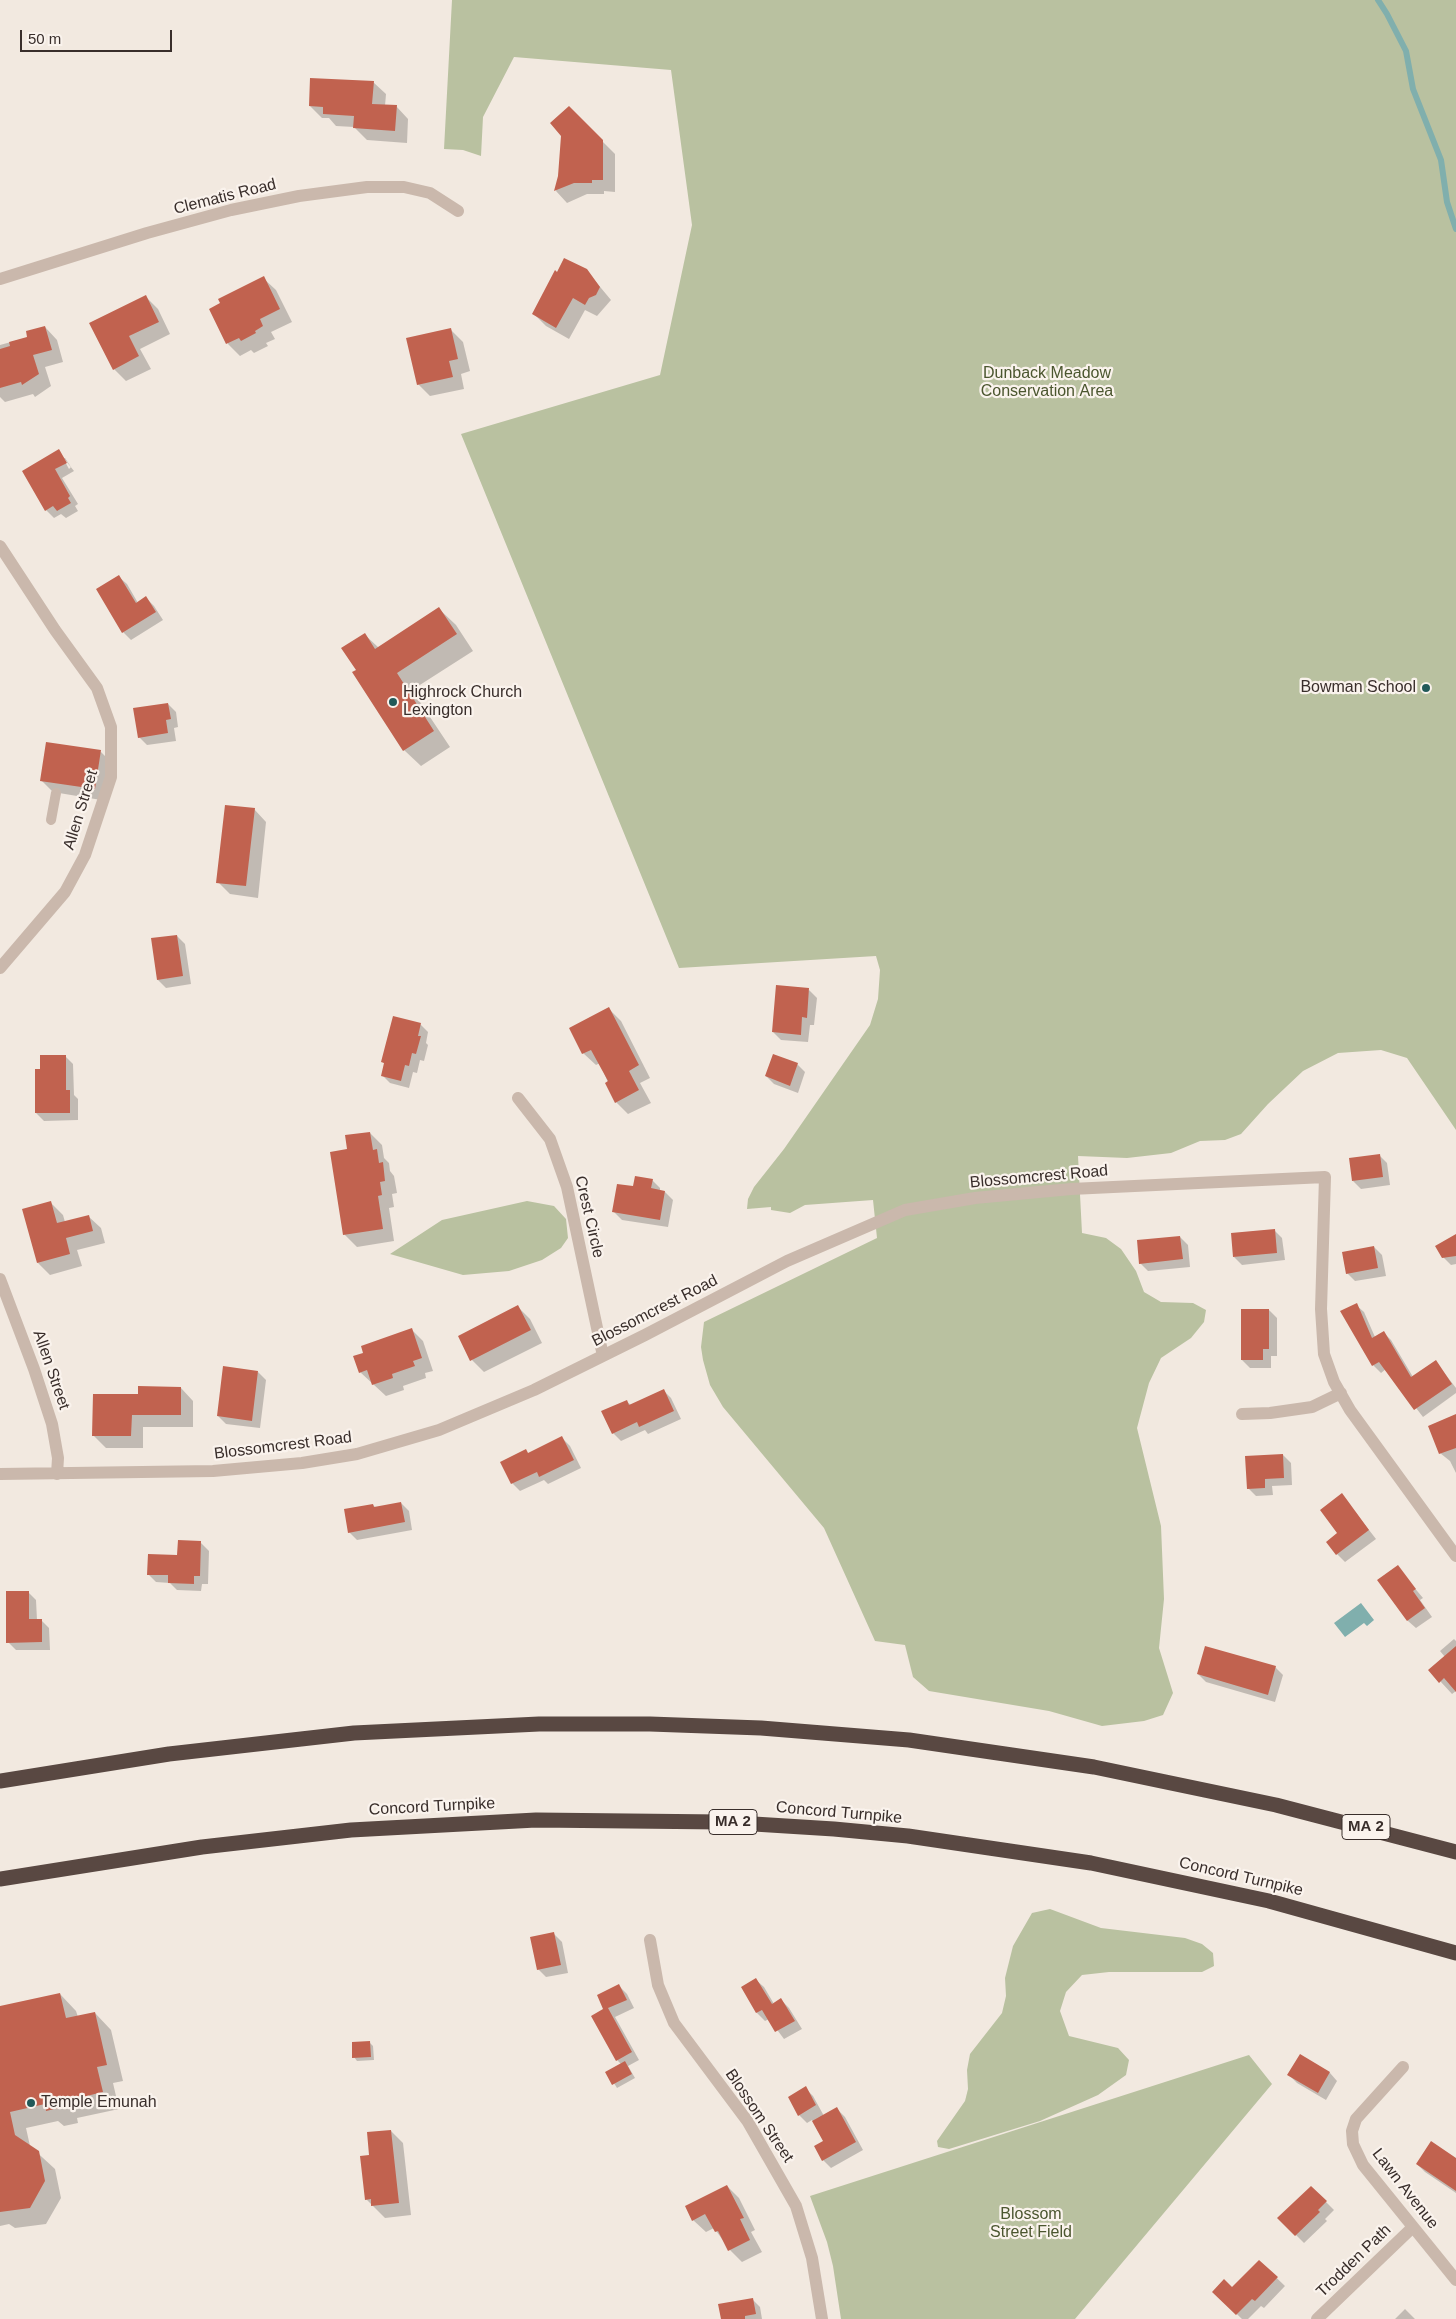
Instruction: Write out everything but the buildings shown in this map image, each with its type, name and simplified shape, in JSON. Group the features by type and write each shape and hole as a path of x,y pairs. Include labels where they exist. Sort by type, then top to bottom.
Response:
{"highway":[{"name":"MA 2","path":"0,1781 169,1754 354,1733 548,1724 761,1728 909,1740 1103,1769 1276,1805 1456,1852"},
{"name":"Concord Turnpike","path":"0,1879 94,1862 240,1841 378,1828 480,1821 573,1819 740,1823 908,1836 1092,1863 1269,1900 1456,1953"}],"street":[{"name":"Clematis Road","path":"0,279 194,220 253,204 299,196 374,186 404,186 430,193 458,211"},
{"name":"Allen Street","path":"0,546 45,615 97,688 111,727 111,777 85,855 65,892 0,968"},
{"name":"Crest Circle","path":"518,1098 550,1139 568,1187 603,1356"},
{"name":"Blossomcrest Road","path":"0,1474 213,1471 302,1463 357,1454 439,1430 534,1390 787,1261 905,1210 976,1198 1071,1189 1325,1177 1320,1309 1324,1354 1341,1393"},
{"name":"Allen Street","path":"0,1279 34,1368 52,1424 58,1458 57,1474"},
{"path":"1242,1414 1270,1414 1312,1407 1341,1393 1350,1410 1456,1556"},
{"name":"Blossom Street","path":"650,1940 658,1985 674,2023 748,2122 796,2206 812,2258 822,2319"},
{"name":"Lawn Avenue","path":"1403,2067 1360,2114 1354,2125 1352,2138 1359,2158 1456,2280"},
{"name":"Trodden Path","path":"1317,2319 1413,2227"}],"lane":[{"path":"51,820 56,792"}],"green space":[{"name":"Dunback Meadow Conservation Area","path":"452,0 1456,0 1456,1130 1407,1058 1381,1050 1338,1053 1303,1071 1268,1104 1241,1134 1225,1140 1200,1141 1171,1153 1127,1158 1078,1156 1082,1233 1106,1238 1121,1249 1136,1271 1144,1292 1161,1302 1193,1303 1206,1310 1204,1322 1191,1338 1161,1358 1149,1383 1137,1428 1161,1526 1164,1599 1159,1648 1173,1693 1163,1715 1144,1721 1102,1726 1049,1711 929,1691 913,1677 905,1645 875,1641 824,1528 723,1407 710,1385 701,1347 704,1322 877,1238 873,1200 805,1205 790,1213 771,1210 771,1207 747,1209 748,1199 754,1187 784,1149 870,1025 878,999 880,970 876,956 679,968 461,434 660,375 692,225 671,70 514,57 483,117 481,156 463,150 444,149"},
{"path":"527,1201 554,1206 566,1219 568,1238 561,1248 542,1260 509,1271 463,1275 390,1254 442,1220"},
{"path":"1050,1909 1101,1928 1185,1938 1202,1944 1213,1953 1214,1966 1202,1972 1109,1972 1082,1975 1066,1992 1060,2011 1069,2036 1118,2048 1129,2060 1126,2075 1098,2095 1040,2121 949,2149 938,2147 937,2141 965,2101 968,2089 967,2070 970,2054 1002,2013 1006,1996 1005,1978 1013,1946 1032,1913"},
{"name":"Blossom Street Field","path":"1249,2055 1272,2084 1075,2319 841,2319 833,2266 827,2242 810,2196"}],"water":[{"path":"1361,1603 1374,1620 1367,1626 1364,1623 1345,1637 1334,1623"}],"waterway":[{"path":"1378,0 1406,51 1413,89 1441,160 1447,202 1456,229"}],"place":[{"name":"Bowman School","path":"1426,688"},
{"name":"Highrock Church Lexington","path":"393,702"},
{"name":"Temple Emunah","path":"31,2103"}]}
